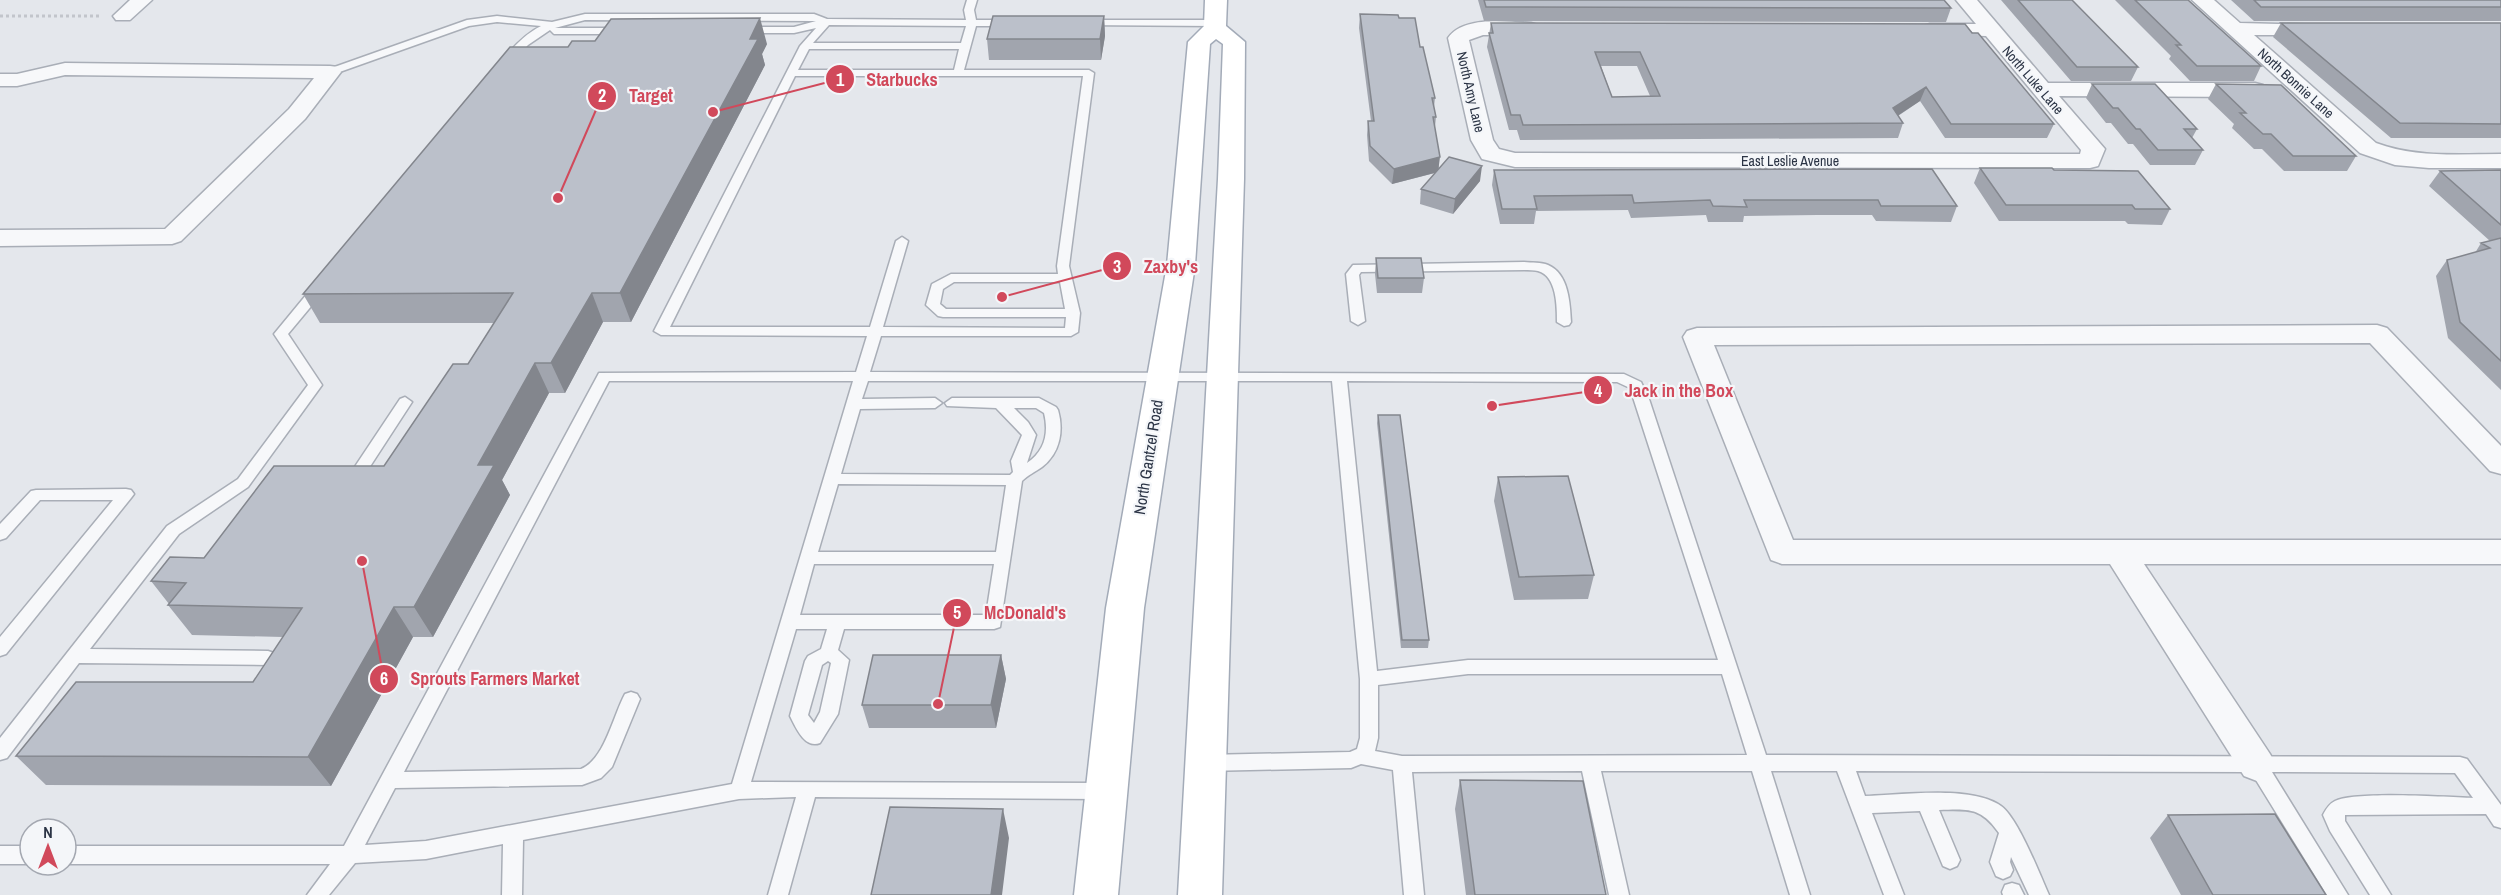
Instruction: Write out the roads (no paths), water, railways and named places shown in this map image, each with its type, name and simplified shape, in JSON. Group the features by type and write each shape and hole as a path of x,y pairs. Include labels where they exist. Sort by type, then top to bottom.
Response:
{"main road":[{"path":"1200,895 1231,179 1234,42 1215,25 1216,0"},
{"name":"North Gantzel Road","path":"1096,895 1125,608 1181,264 1199,42 1215,25"}],"street":[{"path":"123,15 142,0"},
{"name":"North Luke Lane","path":"1966,0 2093,149 2090,161"},
{"name":"North Bonnie Lane","path":"2202,0 2368,148 2395,158 2429,161 2501,161"},
{"name":"North Amy Lane","path":"1491,154 1482,140 1458,38 1466,32 1484,29 1554,29"},
{"path":"2234,29 2339,29"},
{"path":"1908,30 1990,30"},
{"path":"0,80 17,80 65,69 330,72"},
{"path":"0,238 172,236 297,114 330,72"},
{"path":"2040,89 2303,90"},
{"name":"East Leslie Avenue","path":"1491,154 1515,160 2090,161"},
{"path":"2501,464 2486,432 2377,334 1697,337 1782,552 2501,552"},
{"path":"2120,553 2257,765"}],"lane":[{"path":"958,73 972,23 969,10 972,0"},
{"path":"498,72 536,31 551,24 585,17 814,17 826,22"},
{"path":"330,72 441,34 461,35 489,27 497,19 551,24"},
{"path":"791,73 1089,73 1063,266 1073,313 1071,332 662,331 791,73 805,46 826,22"},
{"path":"736,30 794,30 826,22 1018,23"},
{"path":"1076,23 1215,25"},
{"path":"536,31 630,30"},
{"path":"805,46 965,46"},
{"path":"740,791 902,241"},
{"path":"1358,321 1352,274 1358,268 1524,266 1545,268 1552,273 1564,308 1564,322"},
{"path":"1067,278 951,278 937,287 933,305 943,313 1073,313"},
{"path":"0,752 173,530 243,483 315,385 281,334 326,280"},
{"path":"316,895 350,855 604,376 1579,376 1619,377 1636,385 1646,409 1729,667 1800,895"},
{"path":"1204,763 1352,760 1365,754 1369,738 1369,679 1339,377"},
{"path":"340,483 351,483 405,402"},
{"path":"789,622 994,622 1018,461 1029,435 1023,425 999,402"},
{"path":"855,404 935,403"},
{"path":"833,479 1017,475 1036,464 1046,454 1053,440 1054,421 1051,410 1038,403 952,403"},
{"path":"243,483 264,483"},
{"path":"0,534 36,495 126,494 0,649"},
{"path":"808,558 1003,558"},
{"path":"829,653 840,660 829,714 814,738 799,716 814,661 829,653 837,622"},
{"path":"75,656 268,658"},
{"path":"1369,679 1468,667 1729,667"},
{"path":"389,780 582,777 594,772 606,761 631,699"},
{"path":"1361,756 1402,764 2460,765 2496,813"},
{"path":"1843,763 1894,895"},
{"path":"1402,764 1414,895"},
{"path":"1590,764 1619,895"},
{"path":"2257,765 2338,895"},
{"path":"778,895 808,789"},
{"path":"78,855 350,855 426,850 740,791 808,789 1105,791"},
{"path":"1860,805 1967,801 1995,812 2009,832 2039,895"},
{"path":"1926,803 1950,860"},
{"path":"2381,895 2337,825 2333,815 2339,808 2352,805 2496,813"},
{"path":"2003,870 2000,862 2009,832"},
{"path":"512,895 513,833"},
{"path":"0,855 18,855"}],"place":[{"name":"Starbucks","path":"713,112"},
{"name":"Target","path":"558,198"},
{"name":"Zaxby's","path":"1002,297"},
{"name":"Jack in the Box","path":"1492,406"},
{"name":"Sprouts Farmers Market","path":"362,561"},
{"name":"McDonald's","path":"938,704"}]}
